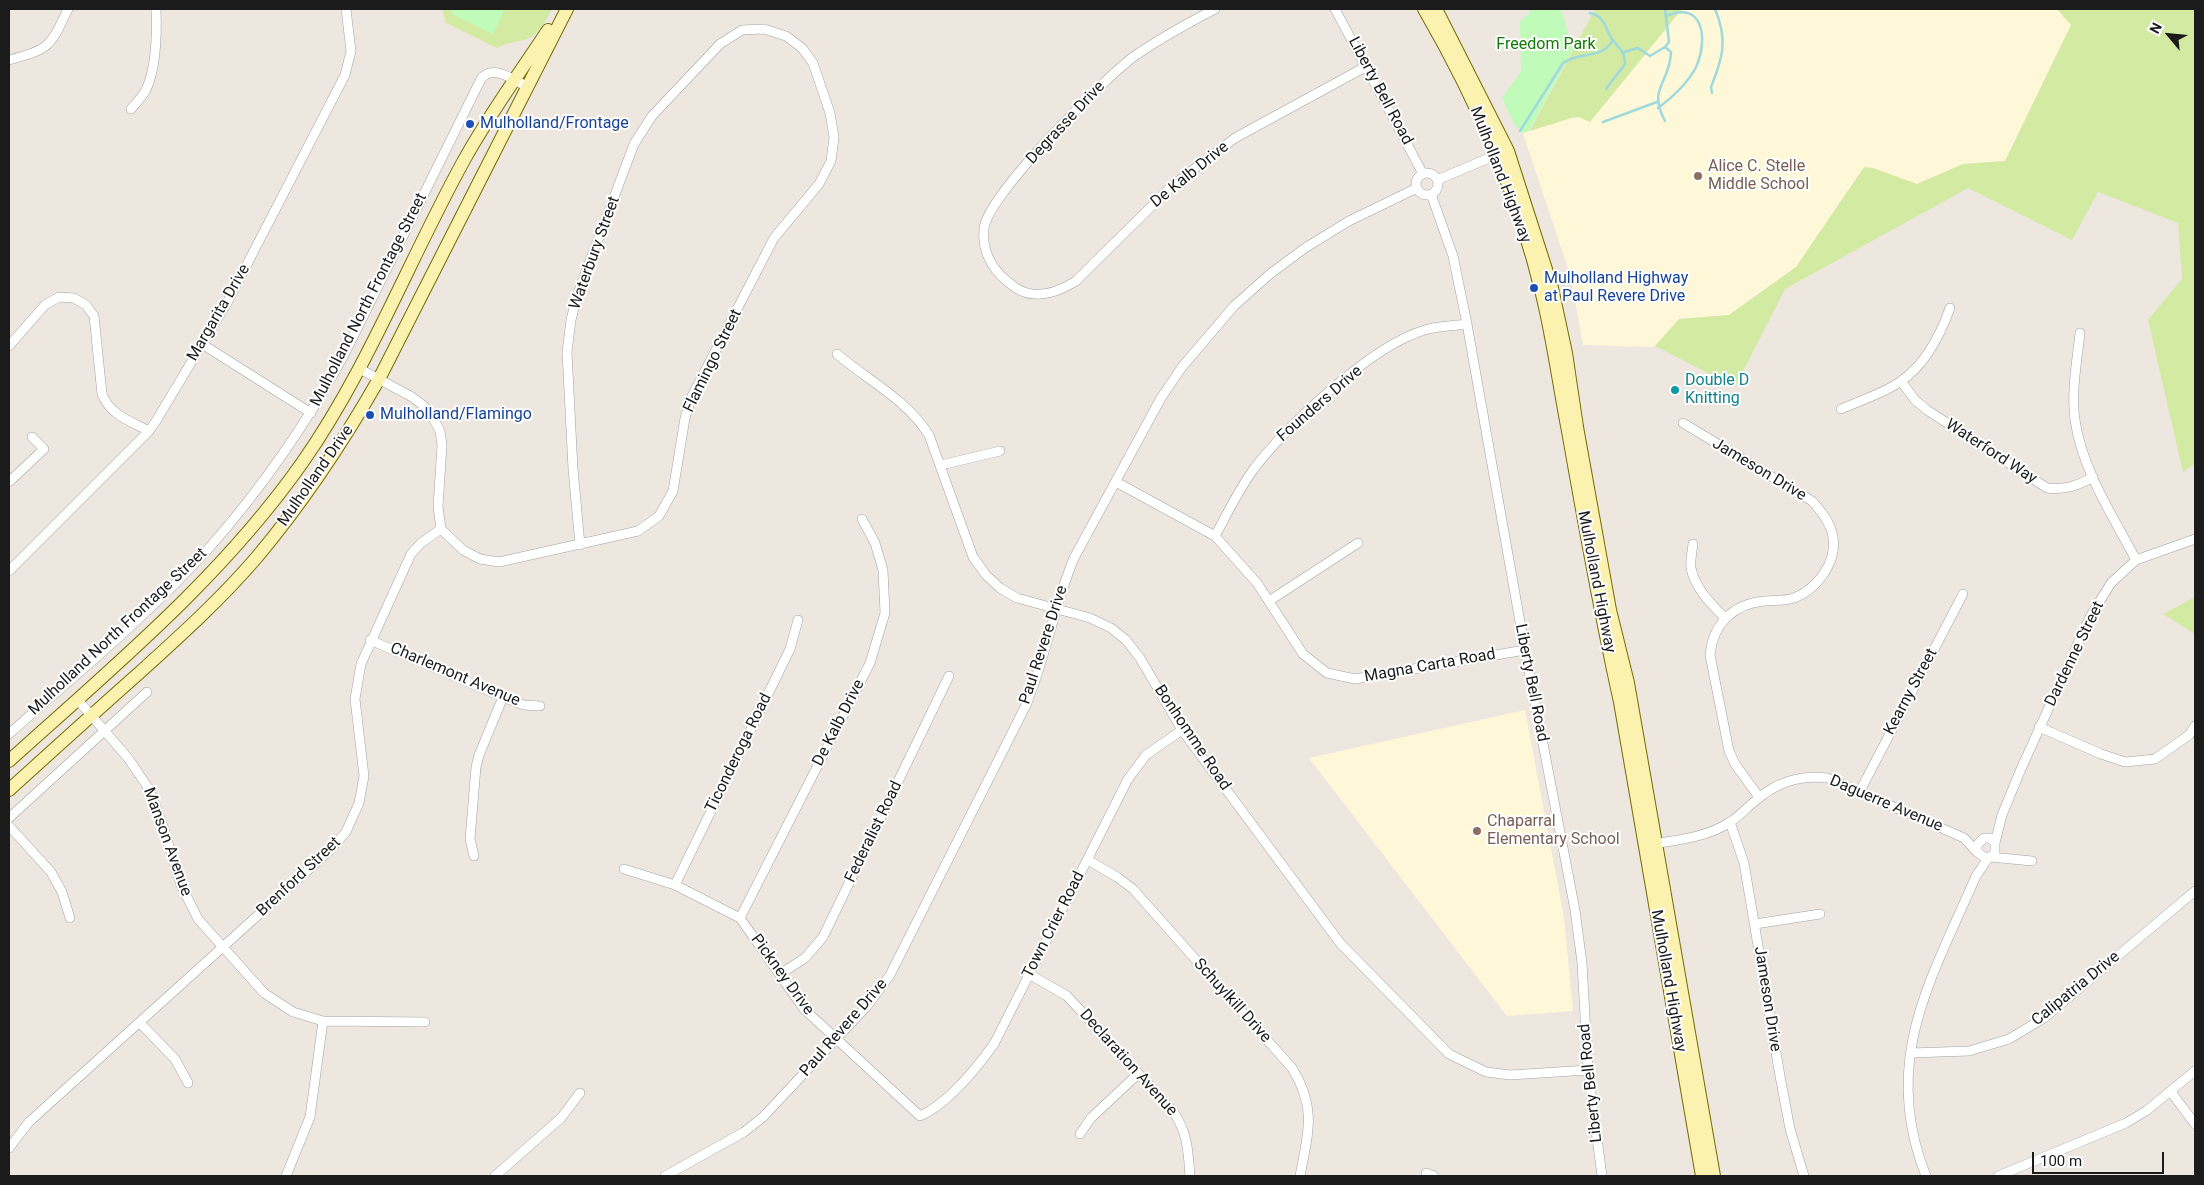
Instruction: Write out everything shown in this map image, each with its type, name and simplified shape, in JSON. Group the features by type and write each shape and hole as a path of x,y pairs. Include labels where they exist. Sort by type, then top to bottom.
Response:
{"main road":[{"name":"Mulholland Drive","path":"9,790 186,631 256,558 321,475 350,431 379,379 520,83 561,9"},
{"name":"Mulholland Drive","path":"9,761 171,615 206,580 250,531 312,449 360,369 462,164 520,83 566,9"},
{"name":"Mulholland Highway","path":"1424,9 1498,154 1525,233 1550,330 1605,633 1650,844 1714,1176"},
{"name":"Mulholland Highway","path":"1436,9 1508,151 1552,288 1566,353 1578,436 1610,610 1628,683 1650,844 1702,1176"}],"street":[{"path":"9,60 38,52 48,46 56,36 68,9"},
{"path":"131,109 145,91 149,81 156,40 156,9"},
{"name":"Margarita Drive","path":"9,571 150,431 228,302 344,75 351,51 346,9"},
{"name":"Degrasse Drive","path":"1001,278 992,266 985,247 984,226 992,208 1008,185 1096,89 1120,68 1135,56 1179,28 1215,9"},
{"name":"Liberty Bell Road","path":"1335,9 1423,174"},
{"name":"Flamingo Street","path":"441,529 462,550 480,559 499,562 638,531 659,516 673,491 685,418 692,396 774,238 819,184 831,161 834,137 830,112 812,63 802,48 786,36 764,29"},
{"name":"Waterbury Street","path":"580,545 573,470 567,352 571,320 578,293 634,144 652,116 720,44 742,30 764,29"},
{"name":"De Kalb Drive","path":"1001,278 1019,290 1040,295 1058,292 1076,281 1173,185 1235,138 1367,66"},
{"name":"Mulholland North Frontage Street","path":"9,734 144,613 208,548 263,482 311,413 345,353 481,79 488,73 495,71 520,83"},
{"path":"1437,180 1498,154"},
{"path":"1423,174 1430,174 1437,180 1438,187 1431,194 1425,195 1417,188 1418,179 1423,174"},
{"name":"Paul Revere Drive","path":"665,1176 744,1132 763,1118 867,1006 890,975 1026,705 1038,676 1074,558 1162,398 1182,367 1234,306 1270,274 1306,248 1349,221 1417,188"},
{"name":"Liberty Bell Road","path":"1431,194 1453,256 1575,910 1582,963 1588,1070 1602,1176"},
{"path":"9,346 44,304 59,297 74,298 86,305 94,316 102,394 105,402 115,414 150,431"},
{"path":"1841,409 1901,382 1924,359 1941,333 1950,308"},
{"name":"Founders Drive","path":"1215,536 1252,471 1269,450 1305,414 1346,378 1401,339 1426,329 1466,324"},
{"path":"2080,333 2075,393 2075,419 2080,450 2136,560"},
{"path":"202,344 311,413"},
{"name":"Bonhomme Road","path":"837,354 859,373 902,402 918,417 929,435 974,557 986,575 1000,588 1017,598 1090,618 1111,628 1126,640 1140,658 1182,730 1340,943 1449,1054 1486,1072 1510,1075 1588,1070"},
{"path":"360,369 412,397 424,406 440,431 442,445 438,507 441,529"},
{"name":"Waterford Way","path":"1901,382 1927,410 2048,488 2062,490 2093,477"},
{"name":"Jameson Drive","path":"1683,423 1812,502 1824,515 1833,537 1831,554 1826,569 1815,586 1793,598 1756,602 1740,606 1724,617"},
{"path":"9,482 44,448 32,436"},
{"path":"941,465 1000,450"},
{"name":"Magna Carta Road","path":"1116,482 1215,536 1257,583 1303,654 1327,673 1355,679 1525,650"},
{"name":"De Kalb Drive","path":"740,918 870,663 885,613 883,570 875,543 862,519"},
{"name":"Brenford Street","path":"9,1148 29,1122 329,851 346,832 359,803 364,776 355,699 361,664 370,640 411,554 421,543 441,529"},
{"name":"Dardenne Street","path":"1996,844 2002,815 2039,727 2090,617 2111,583 2136,560 2195,539"},
{"path":"1269,601 1358,543"},
{"path":"1693,544 1691,567 1698,584 1708,601 1724,617 1711,643 1710,654 1728,751 1759,797"},
{"name":"Kearny Street","path":"1860,791 1962,594"},
{"name":"Ticonderoga Road","path":"675,885 790,649 798,620"},
{"name":"Charlemont Avenue","path":"370,640 503,697 524,705 540,706"},
{"name":"Federalist Road","path":"780,974 805,958 823,937 949,676"},
{"path":"9,818 147,692"},
{"path":"474,856 470,838 478,755 503,697"},
{"name":"Manson Avenue","path":"78,699 128,758 149,789 188,901 198,919 264,993 293,1012 323,1021 425,1022"},
{"path":"2039,727 2100,754 2125,762 2155,759 2188,734 2195,726"},
{"name":"Town Crier Road","path":"920,1116 927,1113 958,1087 978,1066 994,1044 1136,767 1146,755 1182,730"},
{"name":"Daguerre Avenue","path":"1650,844 1704,834 1730,822 1759,797 1789,780 1813,776 1828,778 1860,791 1964,838 1978,852"},
{"name":"Dardenne Street","path":"1984,838 2002,815"},
{"name":"Jameson Drive","path":"1730,822 1744,863 1790,1130 1804,1176"},
{"path":"9,826 52,872 62,892 70,918"},
{"name":"Daguerre Avenue","path":"1964,838 1984,838"},
{"path":"1976,876 1977,845 1984,838 1990,838 2010,858"},
{"path":"1926,1176 1913,1138 1908,1105 1908,1079 1913,1034 1921,1004 1976,876 1995,852 1996,844"},
{"path":"1978,852 1984,857 2032,861"},
{"name":"Schuylkill Drive","path":"1088,860 1133,889 1292,1068 1302,1085 1308,1105 1309,1129 1300,1176"},
{"name":"Pickney Drive","path":"624,869 675,885 740,918 804,1009 835,1040 920,1116"},
{"name":"Calipatria Drive","path":"1910,1053 1968,1052 2009,1039 2044,1018 2195,891"},
{"path":"1755,924 1820,914"},
{"name":"Declaration Avenue","path":"1029,974 1067,996 1173,1111 1182,1126 1188,1143 1190,1176"},
{"path":"286,1176 310,1117 323,1021"},
{"path":"140,1023 175,1059 188,1083"},
{"path":"1998,1176 2126,1123 2146,1111 2195,1071"},
{"path":"1080,1134 1091,1118 1138,1074"},
{"path":"2171,1092 2195,1124"},
{"path":"495,1176 561,1118 580,1093"}],"shaded area":[{"name":"Alice C. Stelle Middle School","path":"1682,9 2057,9 2071,25 2005,161 1963,164 1917,184 1873,168 1864,168 1796,267 1729,315 1679,319 1654,347 1583,345 1571,277 1523,133 1571,118 1579,117 1590,122"},
{"path":"1525,710 1564,918 1573,1011 1507,1016 1309,758"}],"green space":[{"path":"442,9 552,9 542,26 531,37 497,48 446,23"},
{"path":"449,9 505,9 493,34 453,15"},
{"name":"Freedom Park","path":"1531,9 1561,9 1573,49 1529,131 1523,133 1514,124 1502,98 1521,71 1520,21 1529,14"},
{"path":"1595,9 1682,9 1590,122 1579,117 1571,118 1530,131"},
{"path":"2057,9 2195,9 2195,463 2183,472 2148,320 2182,279 2178,223 2098,192 2072,240 1968,188 1785,289 1735,387 1655,346 1679,319 1729,315 1796,267 1864,167 1873,168 1917,184 1963,164 2005,161 2071,25"},
{"path":"2195,597 2195,634 2163,614"}],"waterway":[{"path":"1624,52 1638,48 1650,56 1665,47 1669,42 1665,9"},
{"path":"1712,93 1711,87 1719,67 1723,39 1715,9"},
{"path":"1658,108 1675,94 1690,77 1697,65 1702,44 1700,24 1695,17 1688,13 1678,12 1666,16"},
{"path":"1590,13 1602,20 1612,39 1623,52 1625,64 1606,89"},
{"path":"1520,131 1563,63 1576,57 1597,53 1608,46 1613,40"},
{"path":"1665,47 1671,52 1670,63 1661,86 1658,101 1665,121"},
{"path":"1603,122 1657,102"}],"place":[{"name":"Mulholland/Frontage","path":"470,124"},
{"name":"Alice C. Stelle Middle School","path":"1698,176"},
{"name":"Mulholland Highway at Paul Revere Drive","path":"1534,288"},
{"name":"Double D Knitting","path":"1675,390"},
{"name":"Mulholland/Flamingo","path":"370,415"},
{"name":"Chaparral Elementary School","path":"1477,831"}]}
